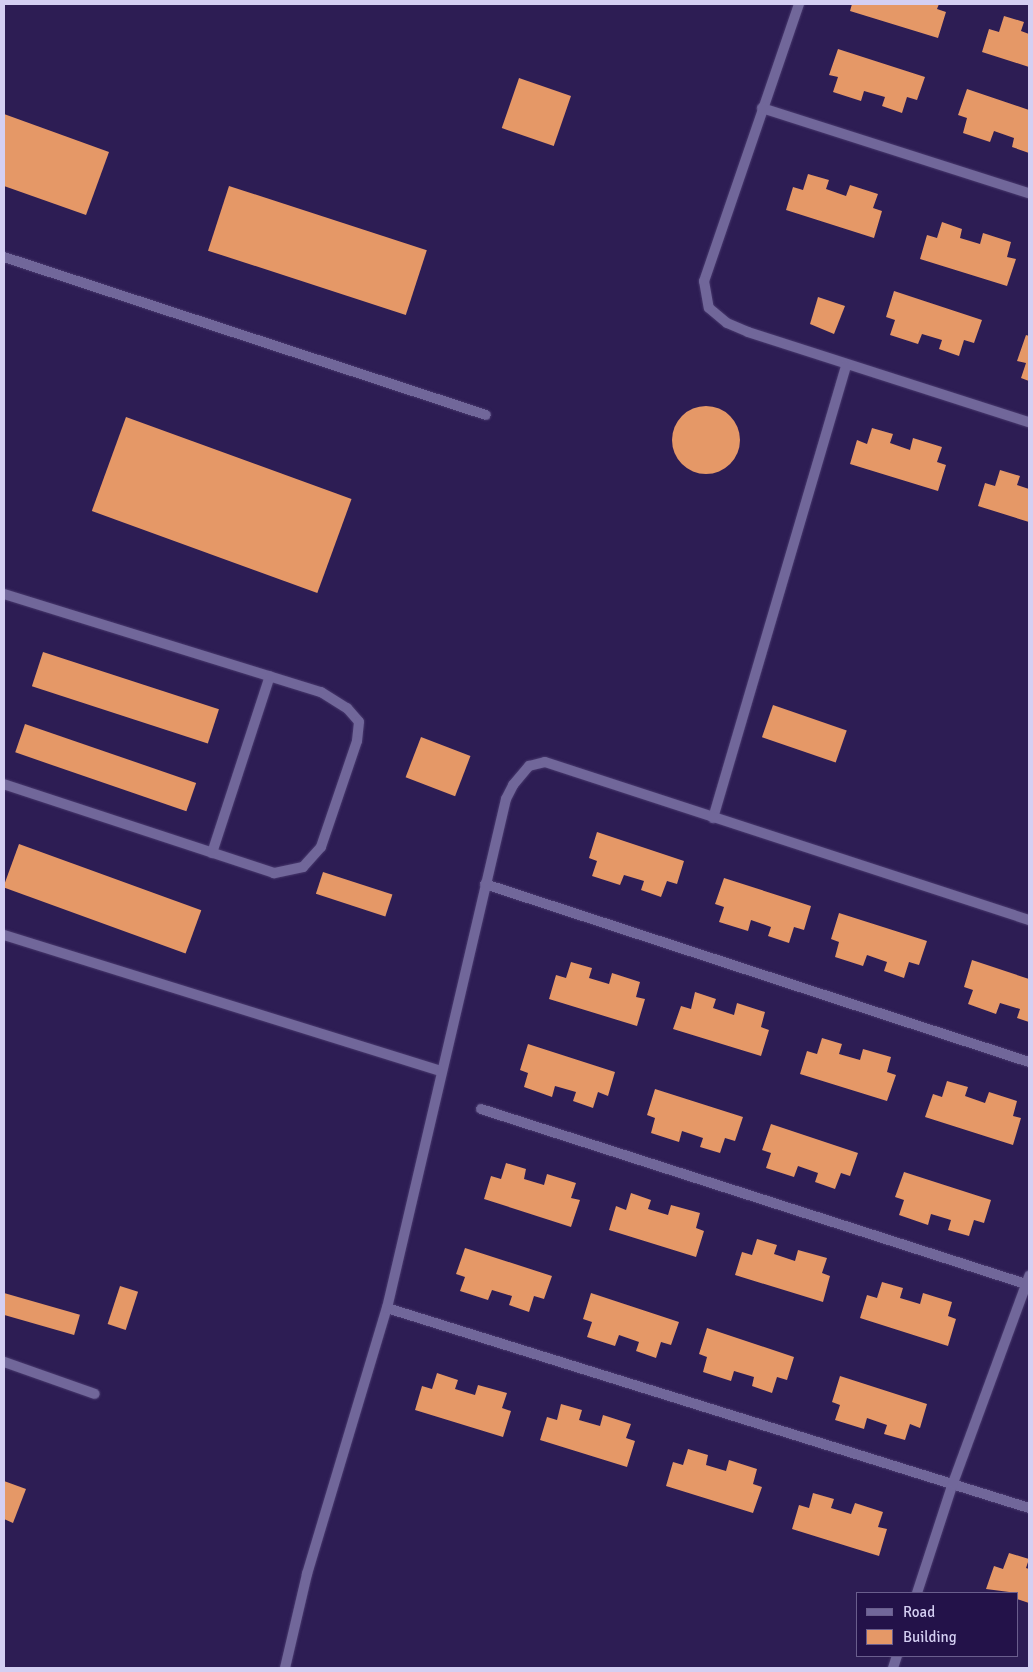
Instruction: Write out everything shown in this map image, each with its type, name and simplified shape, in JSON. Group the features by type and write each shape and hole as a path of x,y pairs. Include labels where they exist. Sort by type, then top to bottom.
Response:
{"street":[{"path":"799,4 704,281 709,308 727,323 748,332 846,365 1029,422"},
{"path":"762,108 1029,193"},
{"path":"4,257 486,415"},
{"path":"713,818 846,365"},
{"path":"4,594 321,692 347,708 359,722 358,742 321,847 303,867 274,873 4,784"},
{"path":"212,853 270,676"},
{"path":"285,1668 307,1574 387,1308 440,1071 506,799 513,785 529,766 545,762 1029,920"},
{"path":"485,884 1029,1062"},
{"path":"4,935 440,1071"},
{"path":"481,1109 1028,1282 952,1483 917,1592"},
{"path":"387,1308 1029,1508"},
{"path":"4,1362 95,1394"}],"building":[{"path":"852,4 939,4 937,9 946,12 938,38 850,11"},
{"path":"1004,16 1024,22 1021,31 1029,34 1029,67 982,52 989,29 999,32"},
{"path":"838,49 925,77 917,100 907,97 902,113 882,106 885,97 864,91 861,101 833,92 838,77 829,75"},
{"path":"519,78 571,96 554,146 502,128"},
{"path":"967,89 1029,110 1029,153 1012,147 1014,138 994,131 990,142 963,133 967,118 958,115"},
{"path":"4,114 109,152 86,215 4,186"},
{"path":"808,174 829,180 826,189 846,196 850,185 878,194 873,208 882,211 874,238 786,210 793,187 803,190"},
{"path":"229,186 427,250 406,315 208,251"},
{"path":"942,222 962,229 960,238 980,244 983,233 1011,242 1007,257 1016,259 1007,286 920,259 927,235 937,238"},
{"path":"894,291 982,320 974,343 964,340 959,356 939,349 942,340 922,334 918,344 890,335 895,320 886,317"},
{"path":"818,297 845,306 834,334 810,324"},
{"path":"1026,335 1029,336 1029,381 1021,378 1026,363 1017,361"},
{"path":"713,406 725,412 734,421 740,433 738,453 730,464 713,474 699,474 682,464 674,453 672,433 682,416 693,408"},
{"path":"126,417 352,499 317,593 92,511"},
{"path":"872,428 893,434 890,443 910,450 913,438 942,447 937,462 946,465 938,491 850,464 857,440 867,444"},
{"path":"1000,470 1020,476 1017,485 1029,489 1029,522 978,506 985,483 995,486"},
{"path":"43,652 219,709 208,743 32,686"},
{"path":"773,705 847,730 836,763 762,737"},
{"path":"25,724 196,783 186,811 15,752"},
{"path":"421,737 470,756 455,796 406,777"},
{"path":"597,832 684,861 677,884 667,881 661,897 641,890 644,881 624,875 620,885 592,876 597,861 589,858"},
{"path":"19,844 201,910 186,954 4,887"},
{"path":"323,872 392,895 385,916 316,894"},
{"path":"724,878 811,906 804,930 794,927 789,943 768,936 771,927 751,920 748,931 719,922 724,907 715,904"},
{"path":"839,913 927,941 919,965 909,962 904,978 884,971 887,962 867,955 863,966 835,957 839,942 831,939"},
{"path":"972,960 1029,979 1029,1022 1017,1018 1020,1009 1000,1003 996,1014 968,1004 973,990 964,987"},
{"path":"571,962 592,968 589,978 609,984 612,973 640,982 636,997 645,999 637,1026 549,999 556,975 566,978"},
{"path":"695,992 716,999 713,1008 734,1015 737,1003 765,1012 761,1027 769,1030 761,1056 673,1029 681,1006 691,1009"},
{"path":"822,1038 842,1044 839,1054 860,1060 863,1049 891,1057 887,1072 896,1075 887,1101 800,1074 807,1051 817,1054"},
{"path":"528,1044 615,1072 608,1096 598,1092 593,1108 573,1101 576,1092 555,1086 552,1097 524,1087 528,1073 520,1070"},
{"path":"947,1081 968,1087 965,1096 985,1103 989,1092 1017,1101 1013,1116 1021,1118 1013,1145 925,1117 933,1094 942,1097"},
{"path":"655,1089 743,1117 735,1141 725,1138 720,1153 700,1147 703,1138 682,1131 679,1142 651,1133 655,1118 647,1115"},
{"path":"771,1124 858,1153 850,1176 841,1173 835,1189 815,1182 818,1173 798,1166 794,1177 766,1168 771,1153 762,1150"},
{"path":"506,1163 526,1169 524,1179 544,1185 547,1174 576,1183 571,1198 580,1200 571,1227 484,1199 491,1176 501,1179"},
{"path":"904,1172 991,1200 984,1223 974,1220 969,1236 948,1230 951,1220 931,1214 928,1225 899,1215 904,1200 895,1197"},
{"path":"631,1193 651,1200 648,1209 668,1215 671,1205 700,1213 696,1228 704,1231 696,1257 609,1230 616,1206 626,1210"},
{"path":"757,1239 777,1245 774,1254 795,1261 798,1250 827,1258 822,1273 830,1276 823,1302 735,1275 742,1252 752,1255"},
{"path":"465,1248 552,1276 544,1299 534,1296 529,1312 509,1305 512,1296 492,1290 488,1300 460,1291 465,1277 456,1274"},
{"path":"882,1282 903,1288 900,1298 920,1304 923,1293 952,1302 948,1316 956,1319 948,1346 860,1318 867,1295 877,1298"},
{"path":"120,1286 138,1292 126,1330 108,1324"},
{"path":"4,1293 80,1315 74,1335 4,1315"},
{"path":"591,1293 679,1322 671,1345 661,1342 656,1358 636,1351 639,1342 619,1335 615,1346 587,1337 592,1322 583,1319"},
{"path":"707,1328 794,1357 787,1380 777,1377 772,1393 752,1386 754,1377 734,1371 731,1381 703,1372 707,1357 699,1354"},
{"path":"437,1373 458,1380 455,1389 475,1395 478,1385 507,1393 502,1408 511,1411 503,1437 415,1410 422,1386 432,1389"},
{"path":"840,1376 927,1404 920,1428 910,1424 905,1440 884,1434 887,1425 867,1418 864,1429 835,1420 840,1405 832,1402"},
{"path":"561,1404 582,1410 579,1420 600,1426 603,1415 631,1424 626,1438 635,1441 627,1467 540,1440 547,1417 557,1420"},
{"path":"688,1449 708,1455 706,1465 726,1471 729,1460 757,1469 753,1484 762,1487 753,1513 666,1486 673,1462 683,1465"},
{"path":"4,1481 26,1489 13,1523 4,1519"},
{"path":"813,1493 834,1499 831,1508 851,1514 855,1503 883,1512 878,1527 887,1529 879,1556 792,1529 799,1505 809,1508"},
{"path":"1009,1553 1029,1559 1026,1568 1029,1569 1029,1603 1018,1599 1018,1592 986,1589 994,1566 1003,1569"}]}
